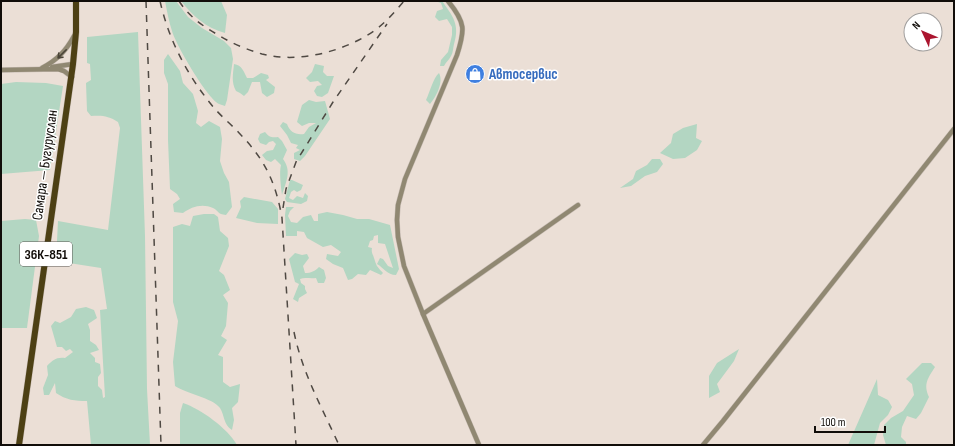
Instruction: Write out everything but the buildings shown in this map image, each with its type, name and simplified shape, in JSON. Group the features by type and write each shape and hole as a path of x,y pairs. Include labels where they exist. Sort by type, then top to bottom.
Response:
{"main road":[{"name":"36К-851","path":"76,1 76,32"},
{"name":"Самара — Бугуруслан","path":"19,445 74,64 76,32"}],"street":[{"path":"448,1 461,19 464,29 462,40 405,179 398,205 397,220 404,266 479,445"},
{"path":"40,69 61,56 69,47 76,32"},
{"path":"40,69 74,64"},
{"path":"1,70 40,69 64,71 72,77"},
{"path":"702,445 723,421 954,129"},
{"path":"423,314 578,205"}],"green space":[{"path":"165,1 176,1 188,17 202,28 224,41 231,48 233,59 225,106 219,104 207,92 185,59 172,31"},
{"path":"181,1 221,1 227,15 225,33 218,31 200,21"},
{"path":"435,1 442,1 452,16 456,26 456,37 452,53 444,66 440,66 441,60 448,52 452,35 452,27 447,19 439,21 435,17 437,11 443,9 441,3"},
{"path":"138,32 145,236 147,389 150,445 91,445 87,401 71,400 63,397 56,393 55,383 49,395 44,395 43,388 48,375 47,366 55,359 65,358 73,352 70,349 66,351 62,347 57,347 51,326 55,321 60,323 71,317 76,309 86,307 94,310 97,318 88,324 90,330 90,341 96,345 99,350 90,353 95,358 95,362 100,364 101,373 98,377 98,386 102,390 103,398 105,397 100,310 107,309 101,268 56,261 58,221 108,230 120,128 118,122 112,118 105,116 91,116 87,111 86,83 91,80 90,64 87,63 87,37"},
{"path":"168,54 180,71 183,83 193,94 198,111 196,123 201,127 209,121 220,127 222,139 220,161 229,182 232,207 226,215 223,215 213,208 205,206 193,207 183,213 174,212 173,204 180,199 177,194 170,189 168,84 164,73 164,60"},
{"path":"234,64 241,67 247,78 253,78 261,73 268,75 269,78 266,80 275,87 274,93 267,97 262,93 260,82 252,82 248,92 244,96 236,91 233,81"},
{"path":"315,64 324,66 323,72 327,76 334,76 328,93 322,97 317,96 314,91 317,86 322,85 318,81 310,82 306,78 312,72"},
{"path":"439,73 441,81 440,85 430,104 426,100 433,82"},
{"path":"16,82 46,83 63,86 50,170 1,174 1,84"},
{"path":"309,100 316,102 325,101 330,119 300,161 294,159 294,153 300,150 296,148 298,145 291,143 280,126 283,122 287,124 293,132 304,134 309,127 316,123 309,123 302,126 297,122 302,105"},
{"path":"697,124 696,138 702,141 697,150 685,158 673,159 660,153 671,143 673,134 683,128"},
{"path":"265,132 271,137 278,137 287,150 283,159 286,163 288,172 282,195 280,175 281,165 275,159 271,162 266,160 262,155 267,151 273,150 276,144 273,141 266,145 260,143 258,139 260,134"},
{"path":"652,159 660,159 663,164 657,172 645,176 631,186 620,188 633,179 636,171 647,165"},
{"path":"290,180 303,185 301,190 297,192 294,190 291,192 289,198 293,200 297,196 303,198 305,193 308,196 307,201 301,204 287,202 285,199"},
{"path":"244,197 272,202 278,209 278,224 257,223 236,218 241,207 240,201"},
{"path":"286,207 294,207 288,216 291,222 297,223 303,217 311,215 314,221 318,221 318,214 327,212 357,219 369,219 390,225 399,269 396,275 388,273 377,264 380,258 383,259 388,266 393,268 385,244 378,243 378,235 374,236 368,247 372,248 376,265 383,273 381,275 370,270 366,275 358,274 352,279 348,280 343,268 326,259 327,254 338,256 341,252 331,245 323,247 307,238 304,232 297,231 297,236 286,236"},
{"path":"214,214 218,217 220,231 228,238 229,246 219,271 224,275 230,290 223,295 228,303 226,326 221,336 227,340 218,355 223,357 223,382 230,387 240,384 238,402 232,408 234,420 232,430 227,425 222,411 216,404 175,386 173,362 178,321 173,302 173,227 182,224 190,226 193,216"},
{"path":"25,219 36,220 39,236 27,328 1,328 1,221"},
{"path":"295,253 302,255 307,254 309,258 303,266 305,273 313,272 319,267 324,270 326,278 324,283 318,283 316,278 300,279 301,283 305,286 307,293 299,298 298,302 293,299 299,284 295,282 289,259"},
{"path":"739,349 734,361 717,384 720,392 709,398 709,376 717,363"},
{"path":"922,363 931,363 935,367 928,378 926,385 929,397 921,413 916,419 907,416 902,427 901,437 906,442 906,445 886,445 883,435 884,425 891,418 903,411 914,395 912,384 906,379"},
{"path":"877,379 878,395 888,400 892,407 888,415 880,423 874,445 848,445"},
{"path":"183,403 198,410 213,420 227,432 237,445 180,445 180,413"}],"railway":[{"path":"146,1 161,445"},
{"path":"160,1 174,44 188,71 205,97 257,154 269,174 277,194 282,218 296,445"},
{"path":"179,1 187,12 197,21 230,42 246,49 275,57 302,57 316,55 329,52 355,42 382,25 404,1"},
{"path":"283,208 286,189 296,162 333,102 387,24"},
{"path":"294,332 307,376 339,445"}],"place":[{"name":"Автосервис","path":"475,74"}]}
